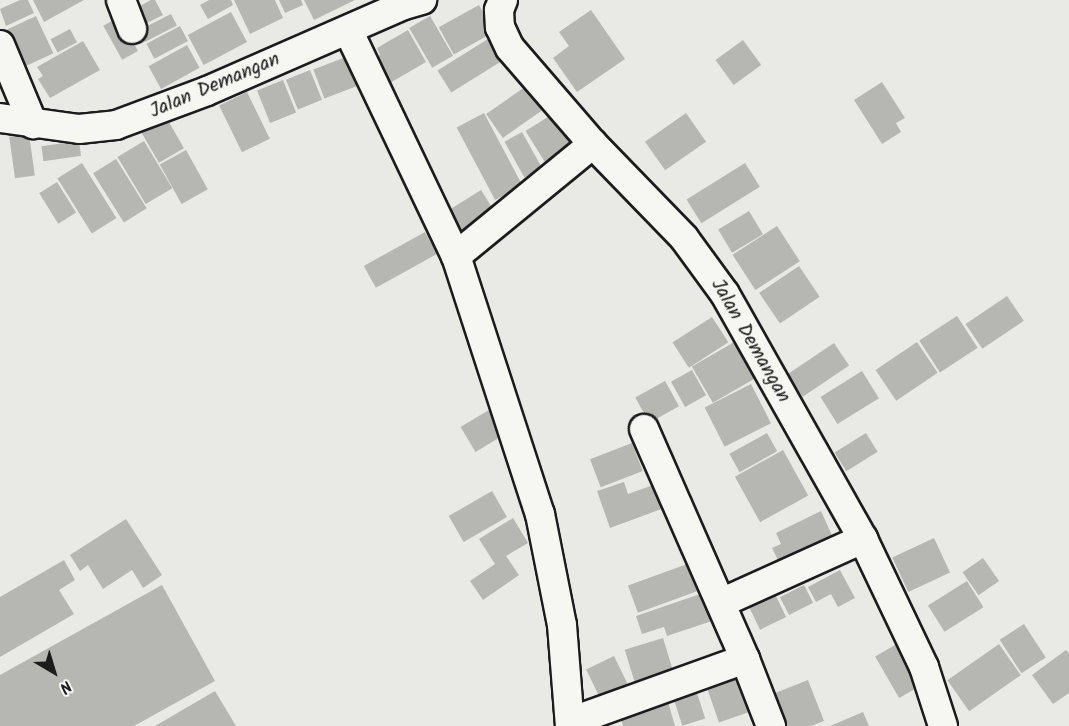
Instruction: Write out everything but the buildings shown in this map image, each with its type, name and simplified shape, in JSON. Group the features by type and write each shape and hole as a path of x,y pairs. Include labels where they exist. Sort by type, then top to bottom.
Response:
{"street":[{"path":"121,0 132,29"},
{"name":"Jalan Demangan","path":"0,118 79,129 116,125 207,91 404,5 422,0"},
{"name":"Jalan Demangan","path":"503,0 499,10 500,27 510,48 593,144 684,237 725,294 863,539 924,667 943,726"},
{"path":"348,30 456,256 545,533 562,625 570,724 745,659"},
{"path":"0,45 33,124"},
{"path":"456,256 593,144"},
{"path":"644,429 745,659 771,726"},
{"path":"721,603 863,539"}]}
